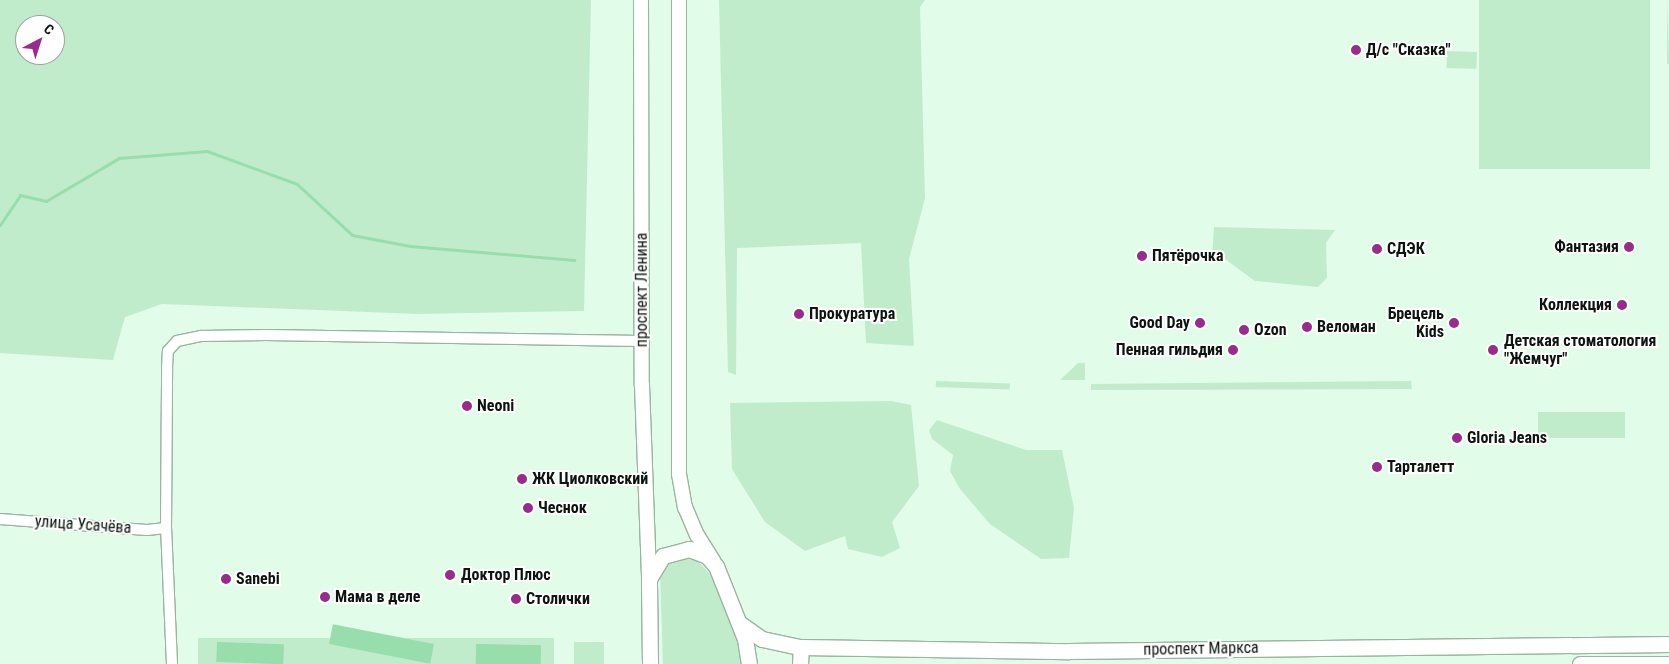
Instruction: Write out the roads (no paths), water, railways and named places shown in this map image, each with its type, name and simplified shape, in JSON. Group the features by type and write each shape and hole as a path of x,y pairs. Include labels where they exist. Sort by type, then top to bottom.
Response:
{"main road":[{"name":"проспект Ленина","path":"641,0 642,341 649,580"},
{"path":"679,0 679,474 685,507 696,536 716,566 739,622 749,664"},
{"path":"650,664 649,580 663,556 680,549 698,551 716,566"},
{"name":"проспект Маркса","path":"739,622 762,639 801,647 1069,650 1669,644"},
{"path":"800,664 801,647"},
{"path":"1580,664 1669,664"}],"street":[{"path":"172,664 166,528 167,368 168,351 177,341 201,336 266,335 642,341"},
{"name":"улица Усачёва","path":"0,519 147,530 166,528"}],"waterway":[{"path":"0,225 20,195 46,201 119,158 207,151 297,184 352,235 410,246 574,260"}],"place":[{"name":"Д/с \"Сказка\"","path":"1356,50"},
{"name":"Фантазия","path":"1629,247"},
{"name":"СДЭК","path":"1377,249"},
{"name":"Пятёрочка","path":"1142,256"},
{"name":"Коллекция","path":"1622,305"},
{"name":"Прокуратура","path":"799,314"},
{"name":"Good Day","path":"1200,323"},
{"name":"Брецель Kids","path":"1454,323"},
{"name":"Веломан","path":"1307,327"},
{"name":"Ozon","path":"1244,330"},
{"name":"Пенная гильдия","path":"1233,350"},
{"name":"Детская стоматология \"Жемчуг\"","path":"1493,350"},
{"name":"Neoni","path":"467,406"},
{"name":"Gloria Jeans","path":"1457,438"},
{"name":"Тарталетт","path":"1377,467"},
{"name":"ЖК Циолковский","path":"522,479"},
{"name":"Чеснок","path":"528,508"},
{"name":"Доктор Плюс","path":"450,575"},
{"name":"Sanebi","path":"226,579"},
{"name":"Мама в деле","path":"325,597"},
{"name":"Столички","path":"516,599"}]}
